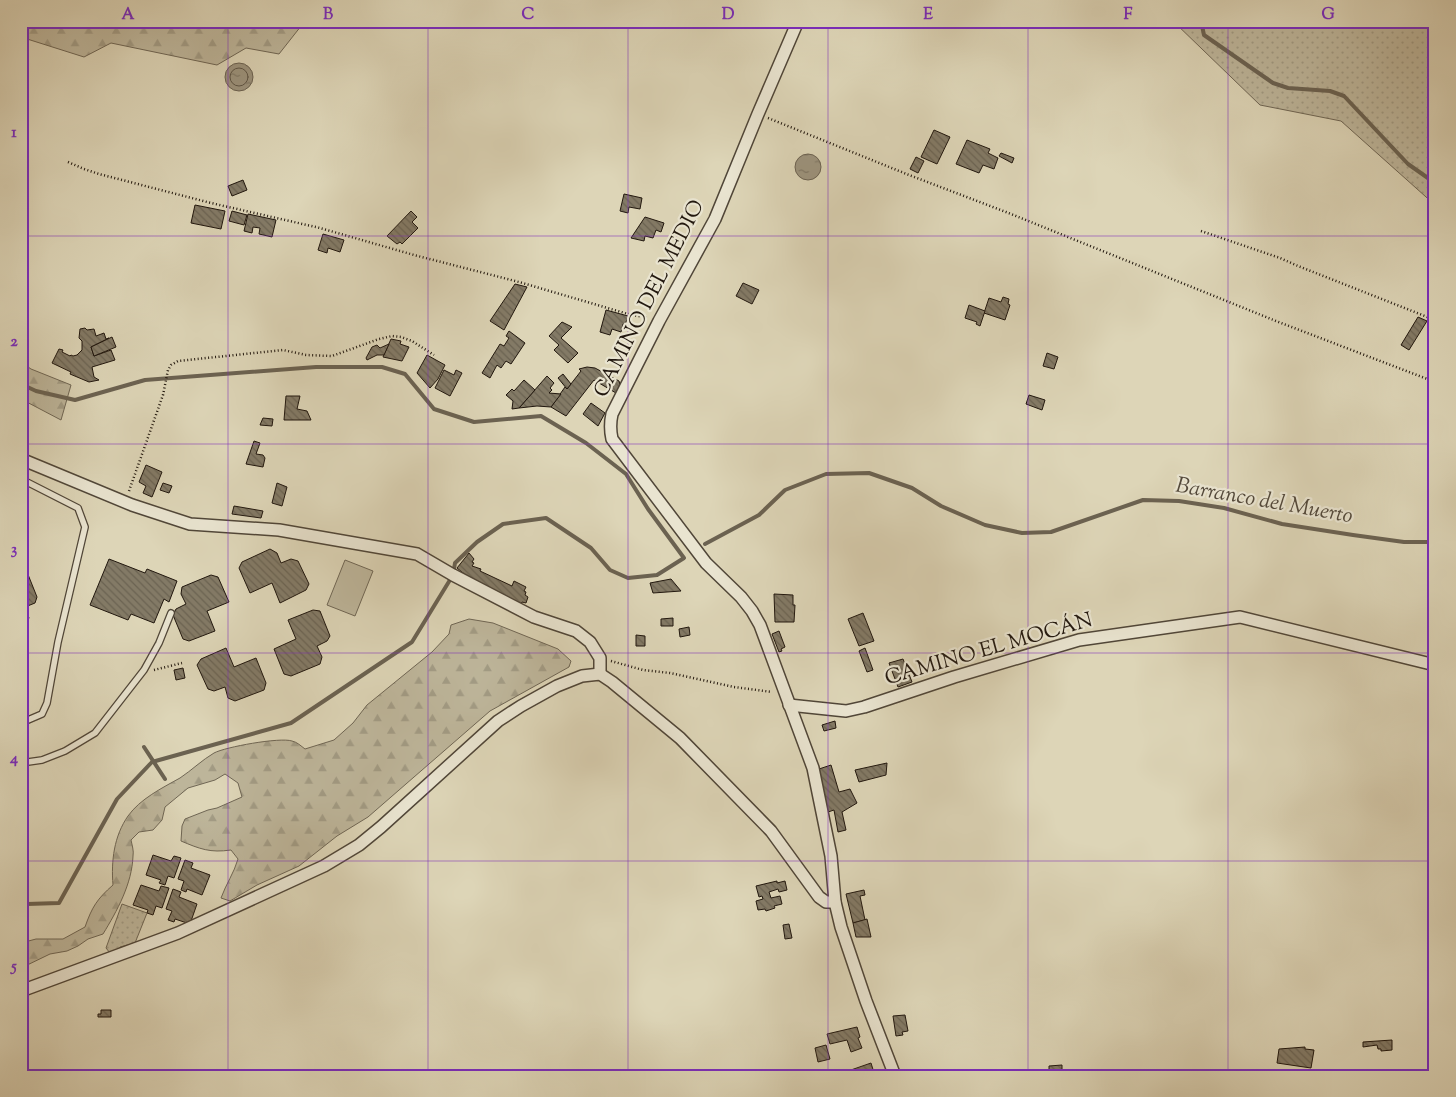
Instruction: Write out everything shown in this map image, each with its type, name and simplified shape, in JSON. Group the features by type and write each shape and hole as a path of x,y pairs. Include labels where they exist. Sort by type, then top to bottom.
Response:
{"street":[{"name":"CAMINO DEL MEDIO","path":"798,21 715,219 659,320 612,414 610,424 612,439 706,563 741,597 760,625 813,768 831,856 835,902 841,927 894,1076"},
{"path":"21,459 125,502 190,524 279,530 417,554 534,617 576,631 590,642 600,658 600,674"},
{"name":"CAMINO EL MOCÁN","path":"789,705 846,711 1079,640 1240,617 1435,665"},
{"path":"21,991 178,933 324,866 358,845 382,827 498,721 557,686 582,676 600,674 680,738 772,831 820,897 826,902 835,902"}],"lane":[{"path":"21,478 78,508 85,527 58,642 47,703 42,714 21,723"},
{"path":"21,763 42,760 65,751 96,733 144,670 159,643 171,613"}],"path":[{"path":"758,114 1268,318 1435,382"},
{"path":"68,162 99,174 211,203 320,228 519,282 628,314 659,320"},
{"path":"1201,231 1280,258 1435,320"},
{"path":"125,502 163,395 168,370 171,365 178,361 283,350 306,355 332,356 378,339 392,336 412,341 434,355"},
{"path":"600,658 643,670 670,673 734,687 785,693"},
{"path":"144,670 149,671 182,664"}],"green space":[{"path":"21,21 305,21 279,54 246,48 217,65 111,43 84,57 24,38"},
{"path":"1173,21 1435,21 1435,205 1341,121 1260,105"},
{"path":"21,362 31,369 71,385 61,420 21,399"},
{"path":"345,560 373,571 355,616 327,605"},
{"path":"469,619 493,623 558,649 571,661 569,667 490,711 368,817 337,836 299,866 257,885 230,901 221,898 238,859 231,850 205,850 181,841 182,826 185,819 242,797 238,783 225,774 215,780 188,788 165,807 162,820 153,830 139,832 131,840 133,854 130,877 118,907 103,934 88,939 67,951 50,954 21,968 21,943 36,939 63,939 85,927 96,904 113,885 114,849 119,832 128,816 145,799 180,778 214,753 229,748 253,743 286,740 296,742 305,749 334,740 353,723 367,705 432,652 449,634 451,625"},
{"path":"122,904 147,913 135,943 120,947 115,952 110,953 106,948"}],"water":[{"path":"239,63 249,67 253,77 249,87 239,91 229,87 225,77 229,67"},
{"path":"808,154 817,158 821,167 817,176 808,180 799,176 795,167 799,158"}],"building":[{"path":"934,130 950,137 937,164 921,157"},
{"path":"967,140 990,149 988,153 998,158 994,169 983,165 979,173 956,164"},
{"path":"1001,153 1014,158 1012,163 999,156"},
{"path":"916,157 924,161 918,173 910,169"},
{"path":"243,180 247,190 232,196 228,186"},
{"path":"624,194 642,198 640,209 629,207 628,213 620,211"},
{"path":"195,205 225,211 221,229 191,223"},
{"path":"232,211 247,215 244,225 229,221"},
{"path":"411,211 417,217 412,222 418,228 402,244 400,242 397,244 387,236"},
{"path":"248,214 276,220 272,237 259,234 260,228 253,227 252,233 244,231"},
{"path":"645,217 664,223 661,232 656,230 653,238 645,236 644,241 631,238"},
{"path":"323,234 344,240 340,252 328,248 327,253 318,250"},
{"path":"743,283 759,290 752,304 736,296"},
{"path":"515,284 527,287 504,330 490,321"},
{"path":"1003,297 1009,299 1008,304 1010,305 1005,320 984,313 989,298 1001,302"},
{"path":"969,305 985,311 980,326 976,324 977,322 965,318"},
{"path":"606,310 628,316 621,332 612,329 610,335 600,332"},
{"path":"1418,317 1427,321 1409,350 1401,345"},
{"path":"562,322 572,327 561,338 578,353 568,363 554,350 559,345 549,336"},
{"path":"85,328 87,330 94,329 96,336 104,333 106,339 109,338 91,347 94,356 111,350 115,360 92,367 94,377 99,380 89,382 70,374 71,372 52,363 59,349 70,356 77,355 82,350 82,341 79,338 80,329"},
{"path":"509,331 525,343 511,364 506,361 501,368 497,365 490,378 482,373 500,344 504,346 509,338 506,336"},
{"path":"112,337 116,347 94,356 91,347"},
{"path":"391,339 401,341 400,344 409,347 402,361 383,357"},
{"path":"389,344 384,355 377,355 367,360 366,358 372,347 377,345 380,348"},
{"path":"1047,353 1058,357 1054,369 1043,366"},
{"path":"427,355 445,365 438,379 430,388 417,373"},
{"path":"595,368 619,381 620,385 616,393 594,380 566,416 551,407 565,387 567,389 581,371 579,369"},
{"path":"444,370 454,375 456,370 462,373 450,396 435,388"},
{"path":"563,374 571,384 567,389 558,378"},
{"path":"547,376 554,383 549,393 561,394 551,407 519,408"},
{"path":"524,380 535,390 519,408 512,409 513,401 506,395 512,389 514,391"},
{"path":"1029,395 1045,400 1042,410 1026,404"},
{"path":"286,396 300,396 297,409 307,411 311,420 284,420"},
{"path":"591,403 605,413 598,426 583,414"},
{"path":"263,418 273,419 272,426 260,425"},
{"path":"254,441 260,443 256,454 263,455 265,458 263,467 246,464"},
{"path":"146,465 162,472 152,497 143,493 146,486 139,482"},
{"path":"163,483 172,486 169,493 160,490"},
{"path":"277,483 287,487 282,506 272,503"},
{"path":"234,506 263,511 261,518 232,514"},
{"path":"270,549 277,553 281,563 291,559 298,561 309,584 306,590 280,603 272,583 250,593 239,568 242,562"},
{"path":"469,553 474,559 472,566 481,569 480,571 512,586 514,581 526,587 524,591 528,597 526,603 522,602 521,604 468,577 457,568"},
{"path":"109,559 145,573 147,569 177,581 169,602 164,599 154,623 131,614 128,620 90,605"},
{"path":"21,564 25,567 37,597 35,603 25,607 29,618 21,626"},
{"path":"211,575 218,577 229,602 207,611 215,631 189,641 183,639 173,615 176,609 186,604 181,594 182,587"},
{"path":"671,579 681,591 653,593 650,583"},
{"path":"774,594 793,595 793,605 795,605 794,622 775,622"},
{"path":"313,610 320,611 330,636 327,641 317,646 322,657 320,664 291,676 284,674 274,649 296,639 288,620"},
{"path":"863,613 874,641 859,646 848,619"},
{"path":"673,618 673,626 661,626 661,619"},
{"path":"689,627 690,635 680,637 679,629"},
{"path":"779,631 785,647 779,652 772,634"},
{"path":"636,635 645,636 645,646 636,646"},
{"path":"226,648 234,667 256,658 266,683 264,690 235,701 228,698 225,687 214,691 208,689 197,665 201,659"},
{"path":"865,648 873,670 867,672 859,651"},
{"path":"21,651 27,663 24,669 21,670"},
{"path":"903,659 912,682 898,687 889,663"},
{"path":"183,668 185,678 176,680 174,670"},
{"path":"835,721 836,728 824,731 822,725"},
{"path":"887,763 886,775 859,782 855,770"},
{"path":"831,765 839,792 850,789 857,803 842,812 846,830 838,832 834,810 828,812 819,769"},
{"path":"153,855 171,861 174,856 181,858 174,878 168,876 165,885 159,883 161,880 146,875"},
{"path":"185,860 193,863 191,868 210,875 202,895 187,889 186,892 181,890 184,881 178,879"},
{"path":"777,881 777,883 785,881 787,890 779,892 778,889 769,892 771,898 780,896 782,904 766,911 765,909 758,910 756,901 763,899 762,896 759,897 756,886"},
{"path":"141,885 159,891 161,886 169,888 162,908 156,906 153,915 147,913 148,910 133,905"},
{"path":"173,889 181,892 179,897 197,904 190,924 175,919 174,922 168,920 172,911 166,909"},
{"path":"864,890 865,895 860,896 865,920 853,923 846,894"},
{"path":"867,919 871,937 856,937 853,923"},
{"path":"789,924 792,938 785,939 783,925"},
{"path":"101,1010 111,1010 111,1017 98,1017 98,1014 101,1014"},
{"path":"905,1015 908,1031 902,1032 903,1035 896,1036 893,1016"},
{"path":"857,1027 860,1037 858,1038 862,1048 851,1052 847,1040 830,1044 827,1034"},
{"path":"1392,1040 1392,1050 1381,1051 1377,1045 1363,1047 1363,1042"},
{"path":"826,1045 830,1059 818,1062 815,1048"},
{"path":"1305,1047 1305,1049 1314,1050 1311,1068 1277,1063 1279,1049"},
{"path":"871,1063 875,1076 849,1076 848,1071"},
{"path":"1062,1065 1062,1076 1049,1076 1049,1066"}],"waterway":[{"path":"1201,21 1204,35 1273,83 1288,88 1330,91 1344,96 1408,164 1435,183"},
{"name":"Barranco del Muerto","path":"21,384 36,391 75,400 145,380 316,367 382,367 405,374 434,409 474,422 541,416 586,443 626,474 648,509 684,558 657,575 628,578 610,570 591,548 546,518 503,524 477,542 455,563 453,575 412,642 291,723 152,762 117,799 59,903 27,904 21,902"},
{"name":"Barranco del Muerto","path":"705,544 759,515 785,490 826,474 869,473 912,488 941,506 985,525 1022,533 1051,532 1143,500 1179,501 1224,508 1282,524 1353,535 1404,542 1435,542"},
{"name":"Barranco del Muerto","path":"144,747 165,779"}]}
